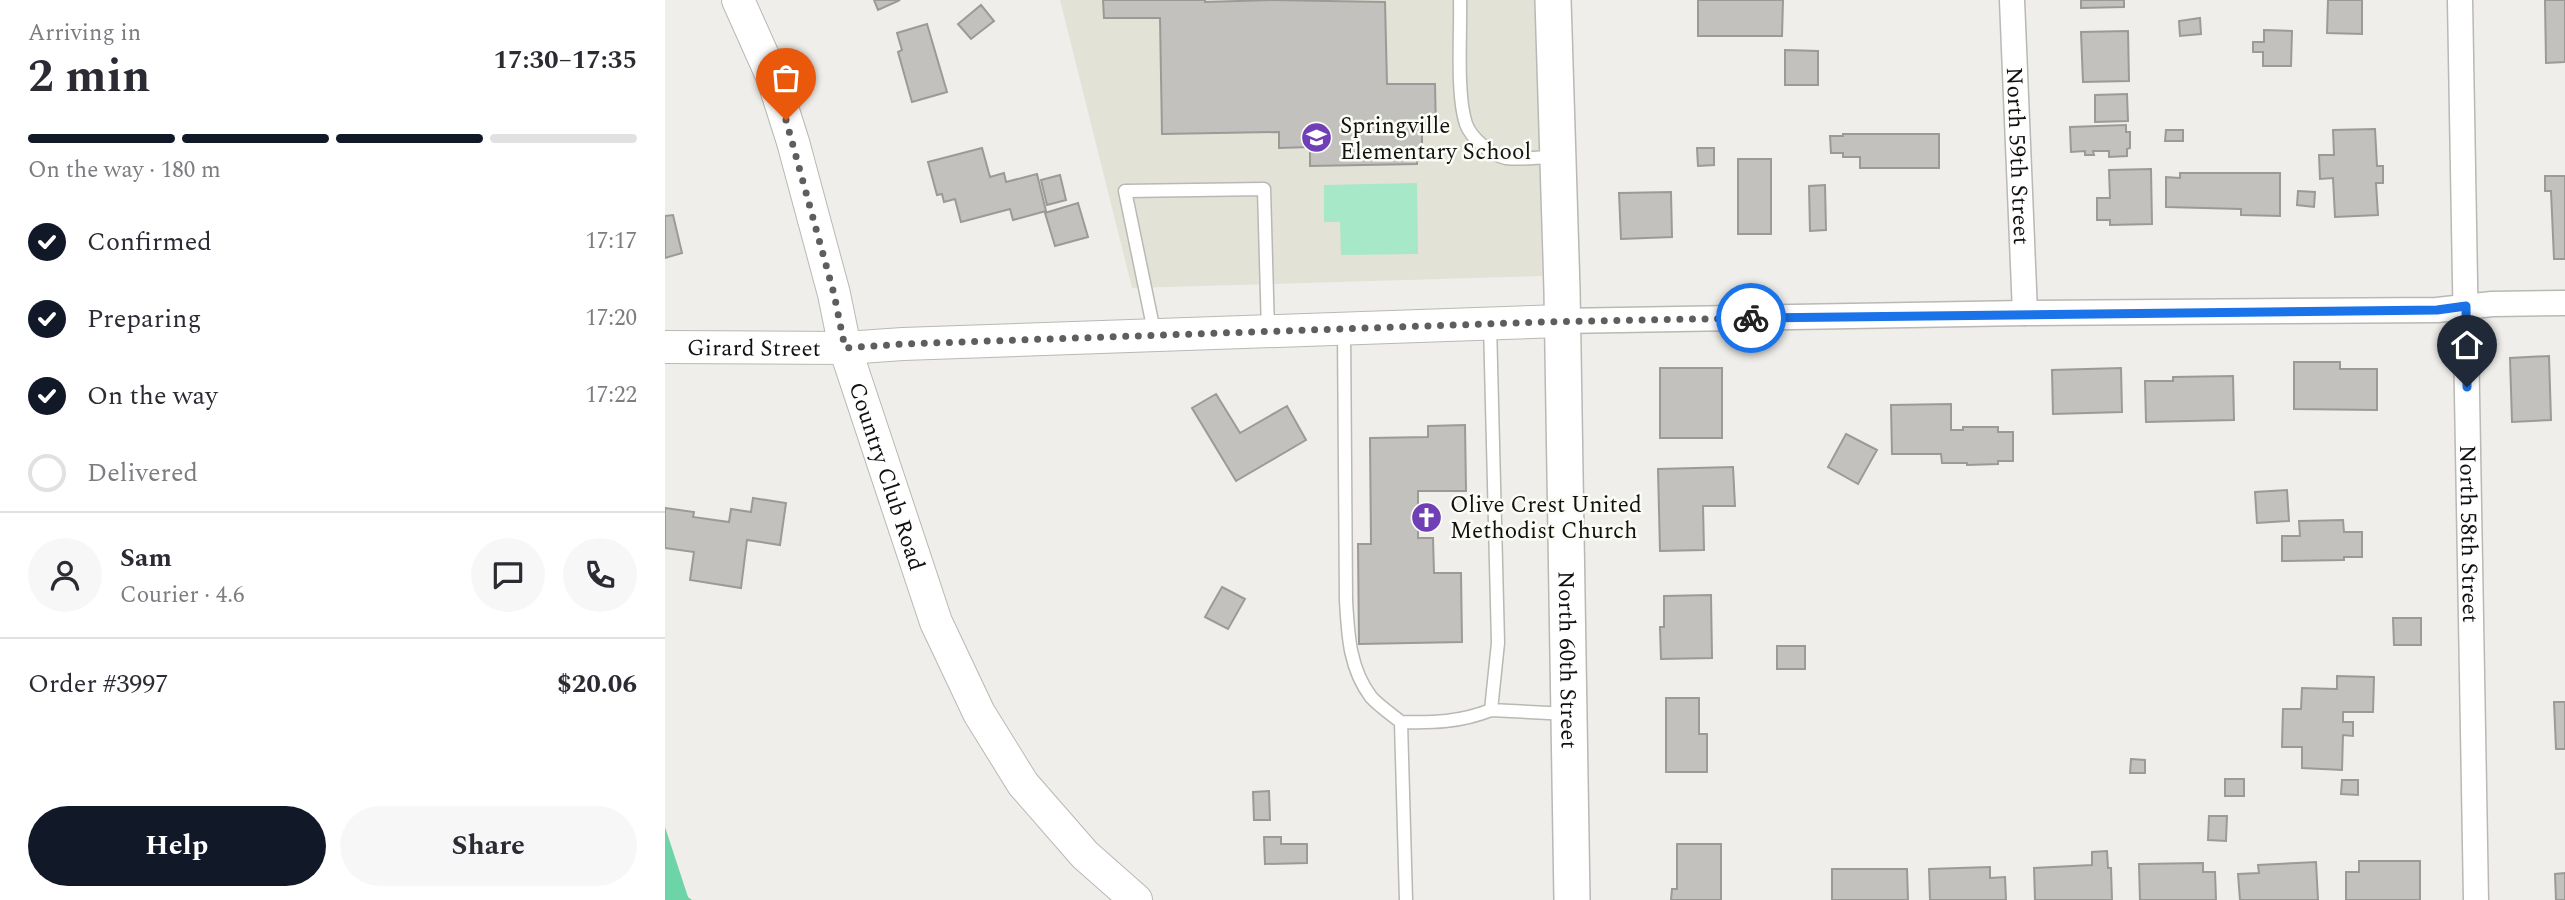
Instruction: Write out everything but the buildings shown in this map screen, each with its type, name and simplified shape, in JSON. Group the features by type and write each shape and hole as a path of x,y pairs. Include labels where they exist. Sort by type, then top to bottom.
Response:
{"main road":[{"name":"North 60th Street","path":"1553,0 1572,900"}],"street":[{"name":"Country Club Road","path":"738,0 772,76 789,129 834,294 845,348 936,622 979,713 1023,784 1085,855 1136,900"},
{"name":"North 59th Street","path":"2012,0 2025,313"},
{"name":"North 58th Street","path":"2460,0 2476,900"},
{"name":"Girard Street","path":"665,347 845,348 1561,321 2025,313 2437,310 2466,306 2565,303"}],"lane":[{"path":"1460,0 1462,102 1467,127 1479,142 1505,158 1558,157"},
{"path":"1155,335 1125,191 1265,189 1268,332"},
{"path":"1490,324 1498,643 1491,710"},
{"path":"1344,329 1346,600 1349,644 1357,674 1372,698 1401,723 1442,723 1472,718 1491,710 1568,714"},
{"path":"1401,723 1406,900"}],"shaded area":[{"name":"Springville Elementary School","path":"1060,0 1536,0 1542,276 1132,288"}],"green space":[{"path":"1417,183 1418,254 1341,255 1340,222 1324,222 1324,185"},
{"path":"665,827 688,897 692,900 665,900"}],"way so far":[{"path":"786,120 834,294 845,348 1561,321 1751,318"}],"place":[{"name":"Springville Elementary School","path":"1317,138"},
{"name":"Olive Crest United Methodist Church","path":"1427,517"}],"route":[{"path":"1751,318 2437,310 2466,306 2467,387"}]}
